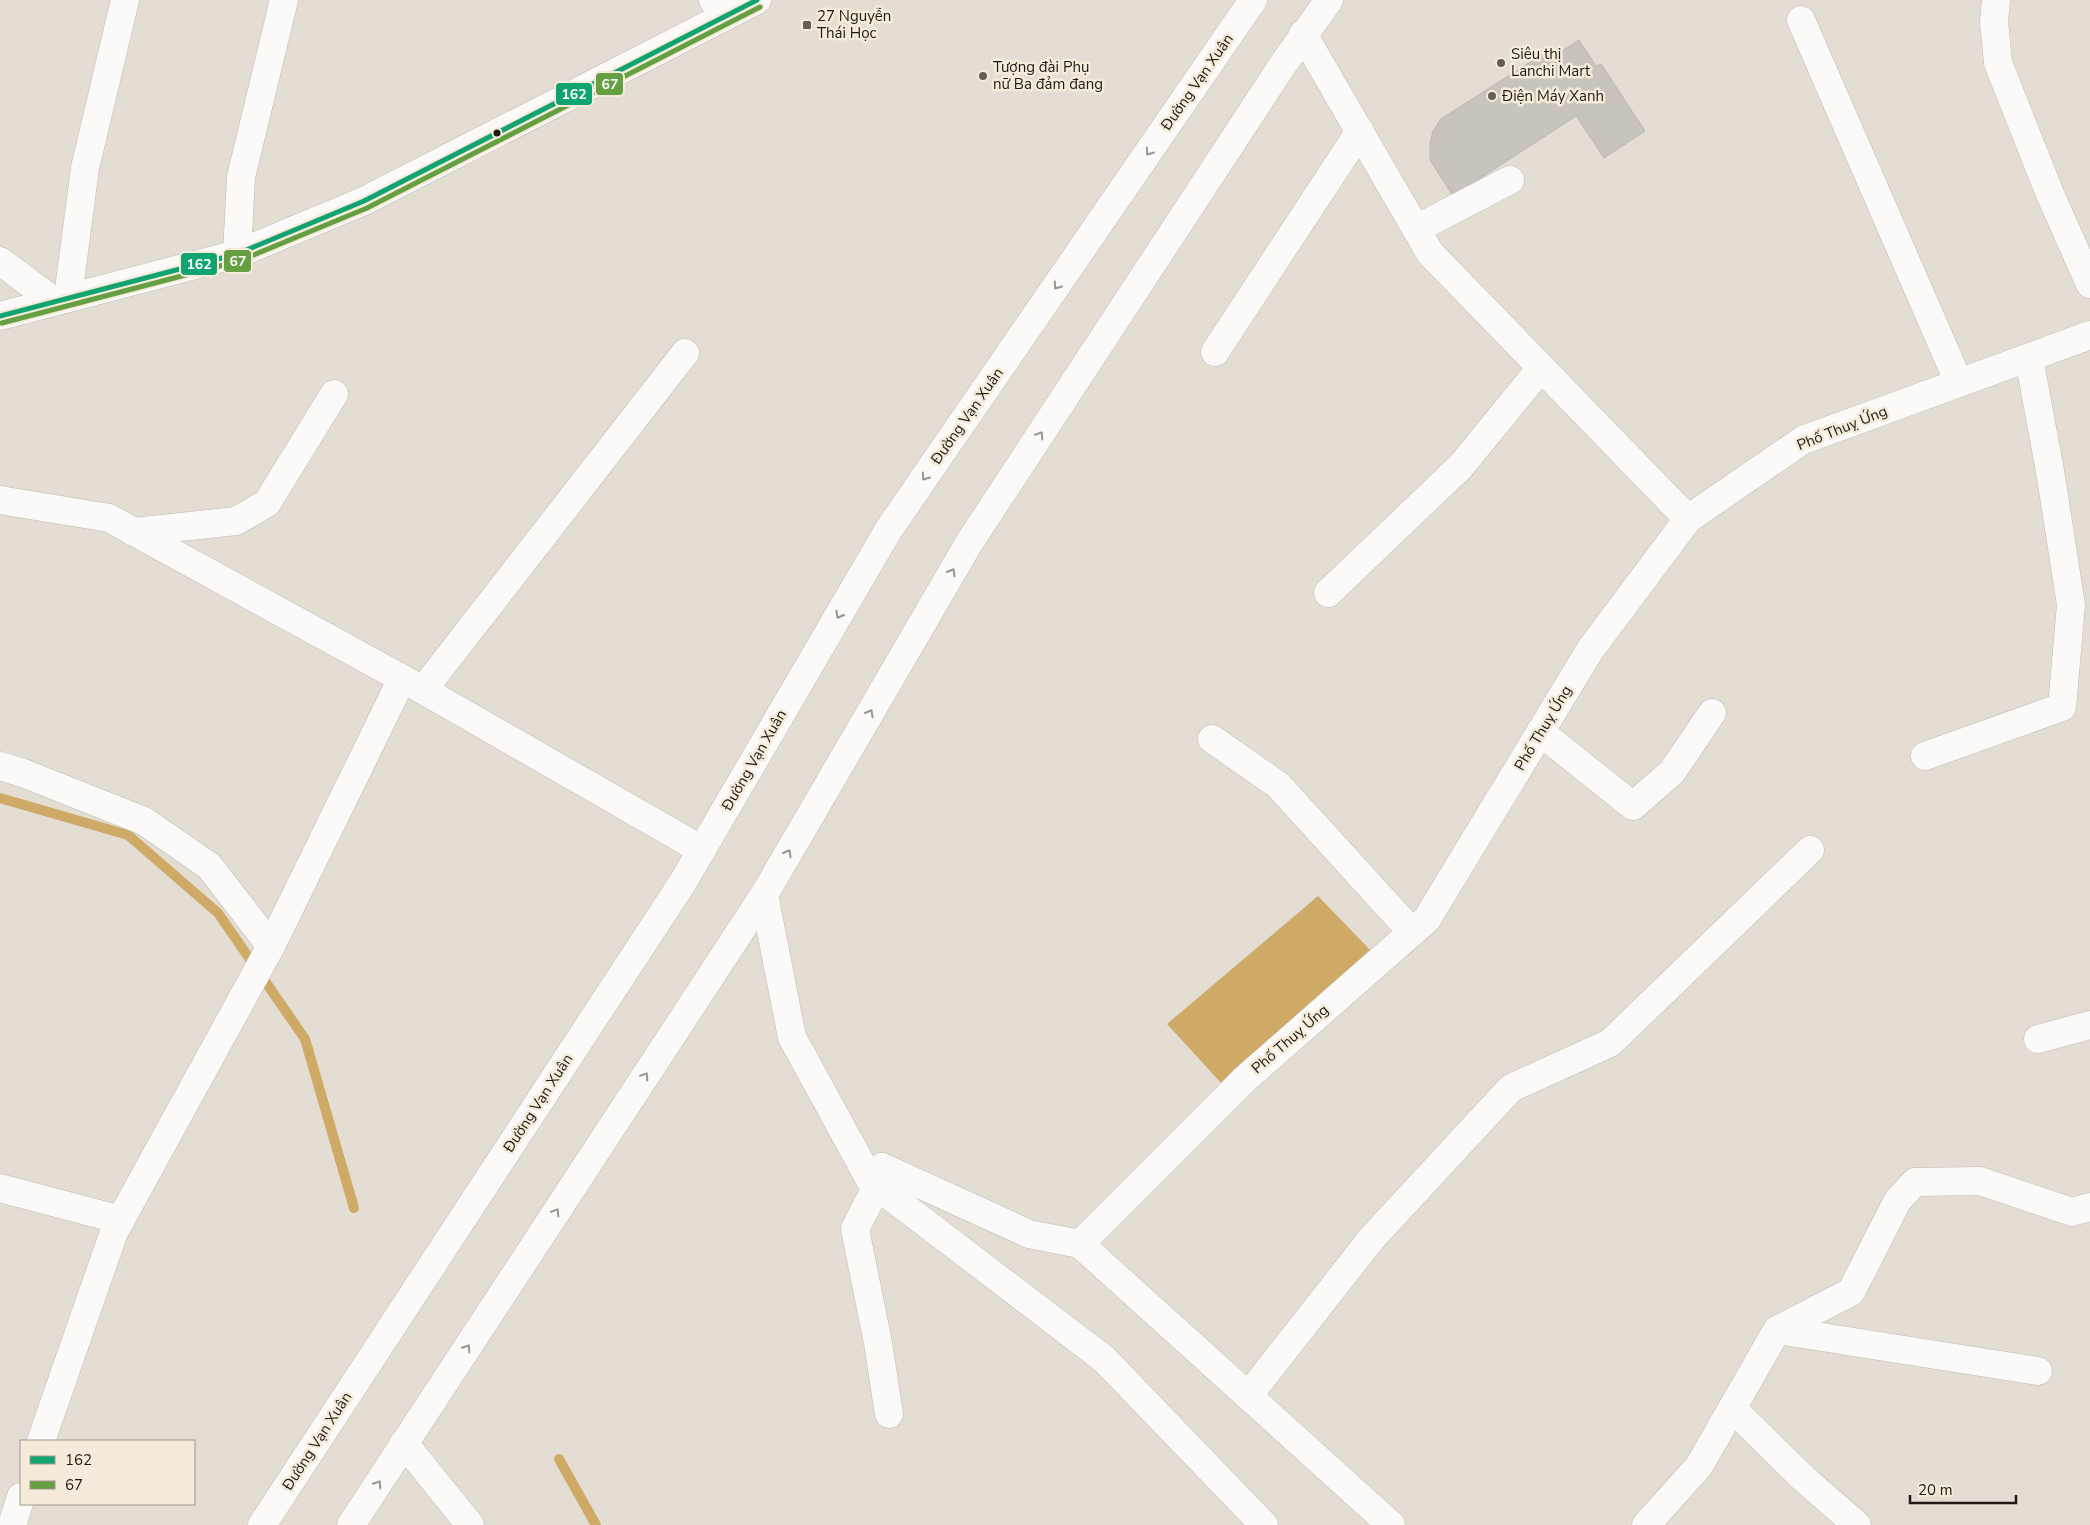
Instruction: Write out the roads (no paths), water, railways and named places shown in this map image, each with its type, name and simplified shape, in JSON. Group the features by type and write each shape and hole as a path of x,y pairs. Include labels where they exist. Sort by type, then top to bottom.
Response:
{"main road":[{"path":"61,299 85,168 125,0"},
{"path":"237,254 241,177 284,0"},
{"path":"0,316 237,254 364,201 718,9 757,0"},
{"path":"351,1525 764,895 969,542 1304,34 1329,0"},
{"path":"1996,0 1994,21 1998,64 2050,194 2090,284"},
{"name":"Đường Vạn Xuân","path":"262,1525 672,899 889,530 1247,4"},
{"path":"1801,20 1959,383"},
{"path":"1304,34 1430,253 1688,519"},
{"path":"1215,352 1360,131"},
{"path":"1416,229 1510,180"},
{"path":"0,261 61,299"},
{"name":"Phố Thuỵ Ứng","path":"1080,1244 1245,1079 1427,919 1590,650 1688,519 1803,440 2090,335"},
{"path":"41,1440 114,1232 413,684 685,353"},
{"path":"1925,756 2062,707 2072,605 2029,358"},
{"path":"1328,593 1461,466 1541,368"},
{"path":"134,532 236,521 267,503 334,394"},
{"path":"0,500 109,518 413,684 702,850"},
{"path":"1540,732 1633,806 1672,772 1712,713"},
{"path":"1212,739 1278,785 1412,932"},
{"path":"0,766 144,822 209,866 271,946"},
{"path":"1248,1396 1372,1238 1511,1088 1610,1043 1810,850"},
{"path":"764,895 792,1036 873,1182 1104,1359 1265,1524"},
{"path":"2038,1039 2090,1025"},
{"path":"889,1414 878,1343 855,1229 873,1182 882,1167 1029,1234 1080,1244 1391,1525"},
{"path":"1646,1525 1699,1466 1777,1330 1851,1292 1898,1200 1915,1182 1980,1181 2072,1212 2090,1207"},
{"path":"0,1188 121,1220"},
{"path":"1777,1330 2038,1371"},
{"path":"1732,1408 1804,1478 1857,1525"},
{"path":"404,1443 470,1525"},
{"path":"12,1525 20,1500"}],"waterway":[{"path":"0,798 128,835 218,913 305,1039 354,1208"},
{"path":"559,1459 596,1525"}],"place":[{"name":"27 Nguyễn Thái Học","path":"807,25"},
{"name":"Siêu thị Lanchi Mart","path":"1501,63"},
{"name":"Tượng đài Phụ nữ Ba đảm đang","path":"983,76"},
{"name":"Điện Máy Xanh","path":"1492,96"}]}
